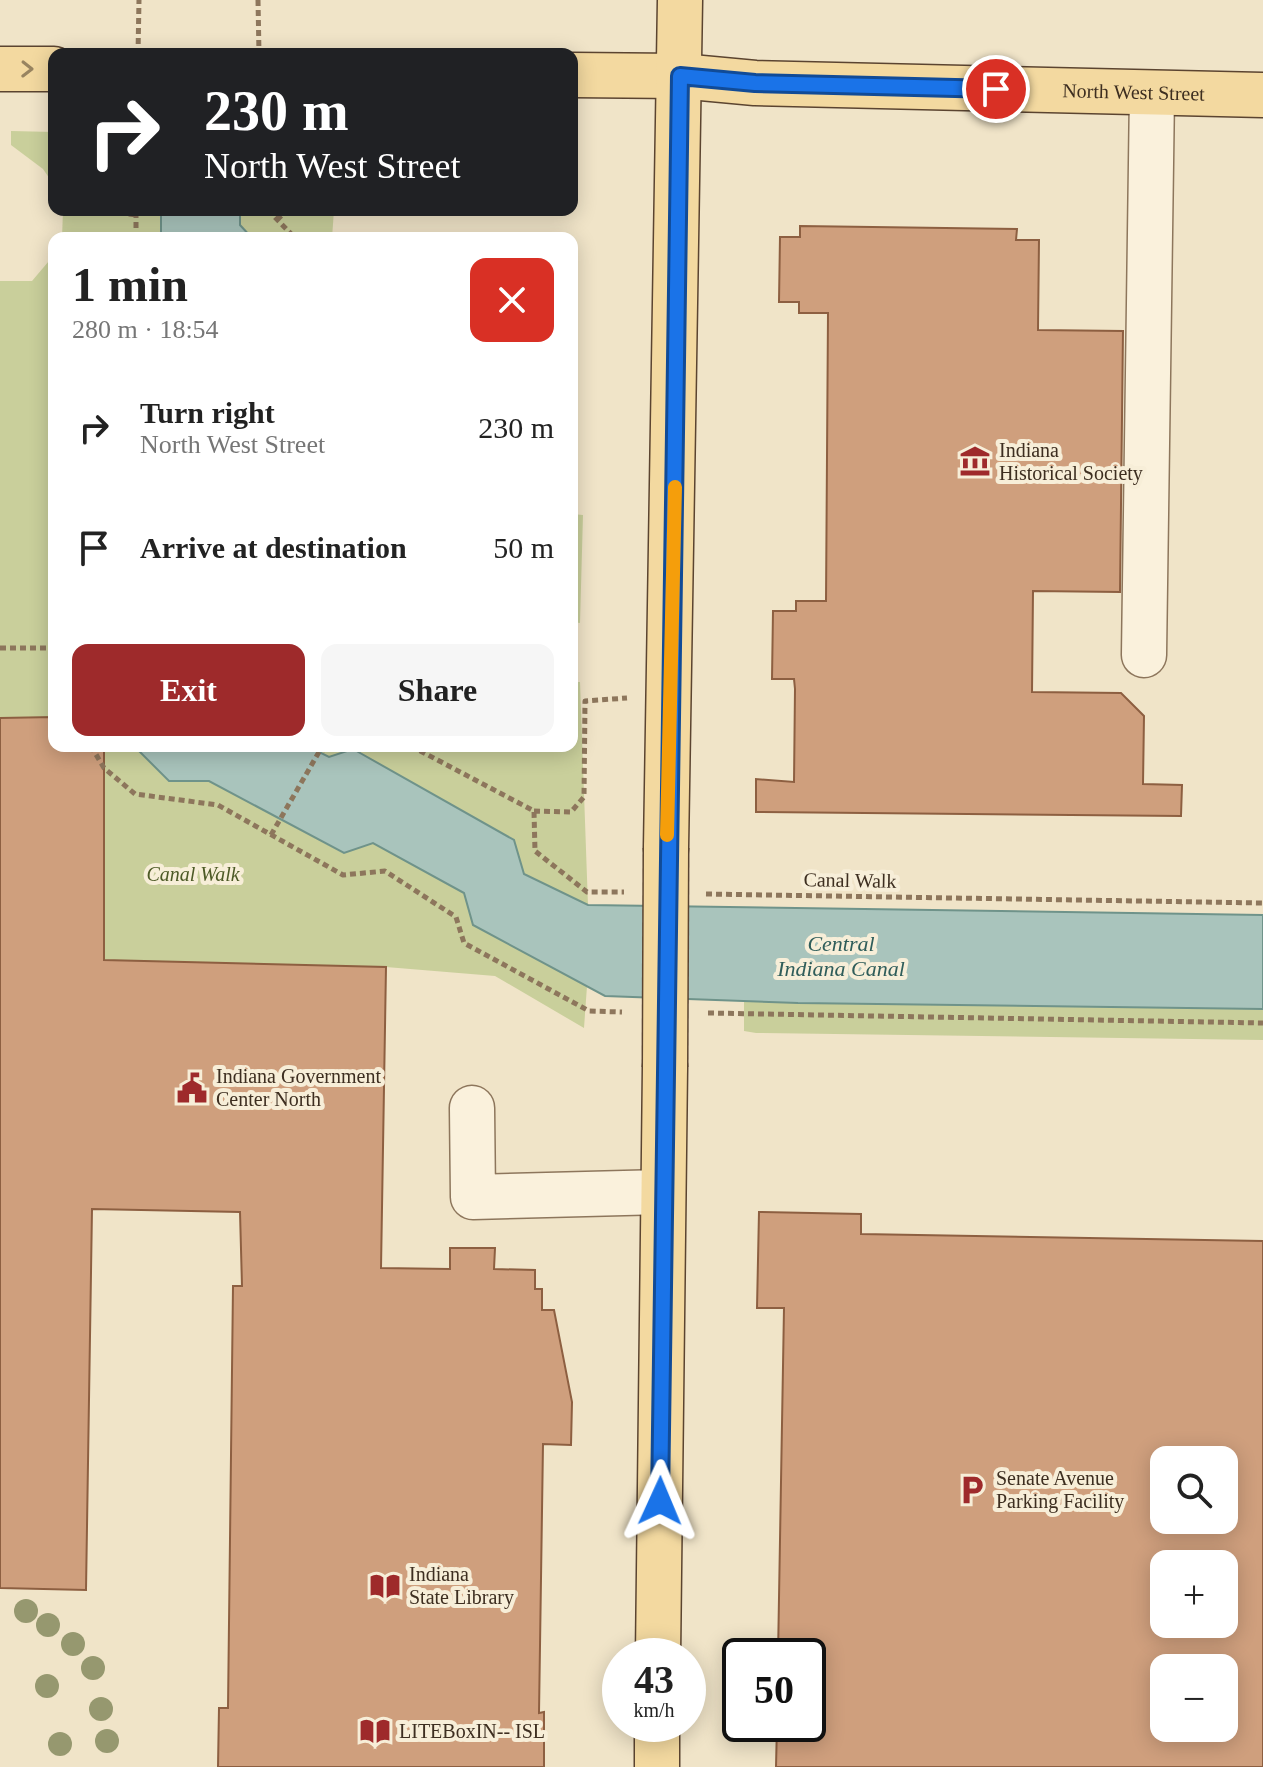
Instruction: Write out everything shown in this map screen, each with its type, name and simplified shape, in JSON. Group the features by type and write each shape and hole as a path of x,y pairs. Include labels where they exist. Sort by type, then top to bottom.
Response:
{"main road":[{"path":"658,1638 666,848 680,0"},
{"path":"0,69 48,69"},
{"name":"North West Street","path":"578,75 680,76 755,83 1263,95"},
{"path":"657,1742 657,1767"}],"lane":[{"path":"1144,655 1152,93"},
{"path":"472,1108 473,1197 663,1192"}],"path":[{"path":"138,48 139,0"},
{"path":"258,0 259,48"},
{"path":"273,216 289,232"},
{"path":"277,220 281,216"},
{"path":"0,648 48,648"},
{"path":"422,752 534,811 571,812 584,797 585,701 670,695"},
{"path":"271,835 319,752"},
{"path":"534,811 535,851 587,892 634,893"},
{"name":"Canal Walk","path":"697,894 1263,903"}],"green space":[{"path":"11,131 48,132 48,176 43,169 11,145"},
{"path":"63,216 161,216 161,232 62,232"},
{"path":"240,216 334,216 332,232 246,232 240,226"},
{"path":"48,262 48,717 0,718 0,281 32,281"},
{"path":"578,515 583,515 578,623"},
{"path":"580,682 588,905 524,874 317,752 578,752"},
{"name":"Canal Walk","path":"104,752 140,752 168,781 209,781 343,853 373,843 464,893 473,925 587,986 584,1028 495,976 386,967 104,960"},
{"path":"744,1000 1263,1009 1263,1040 756,1033 744,1031"}],"water":[{"path":"161,216 240,216 240,225 246,232 161,232"},
{"name":"Central Indiana Canal","path":"140,752 319,752 329,757 344,752 358,752 514,840 524,874 588,905 1263,915 1263,1009 798,1003 605,996 473,925 464,893 373,843 344,853 209,781 169,781"}],"pier":[{"path":"149,0 232,0 244,13 244,48 144,48 145,5"}],"building":[{"name":"Indiana Historical Society","path":"800,226 1017,229 1016,240 1039,240 1038,330 1123,331 1120,592 1033,591 1032,692 1121,693 1144,716 1143,784 1182,785 1181,816 756,812 756,779 794,782 794,679 772,679 773,611 796,611 796,601 826,601 828,313 799,313 799,302 779,302 780,237 800,237"},
{"path":"48,717 48,752 104,752 104,960 386,967 381,1268 450,1269 450,1248 495,1248 494,1269 535,1270 535,1289 542,1289 542,1310 554,1310 572,1402 571,1445 543,1444 539,1713 544,1712 544,1767 218,1767 219,1708 228,1708 233,1286 242,1286 240,1212 92,1209 86,1590 0,1588 0,718"},
{"name":"Senate Avenue Parking Facility","path":"759,1212 861,1214 861,1234 1263,1241 1263,1767 776,1767 777,1742 826,1742 826,1638 778,1638 784,1308 757,1308"}],"slow traffic":[{"path":"667,835 675,487"}],"place":[{"name":"Indiana Historical Society","path":"975,461"},
{"name":"Indiana Government Center North","path":"192,1088"},
{"name":"Senate Avenue Parking Facility","path":"972,1490"},
{"name":"Indiana State Library","path":"385,1586"},
{"name":"LITEBoxIN-- ISL","path":"375,1731"}],"route":[{"path":"660,1501 666,848 676,433 680,76 755,83 996,89"}]}
